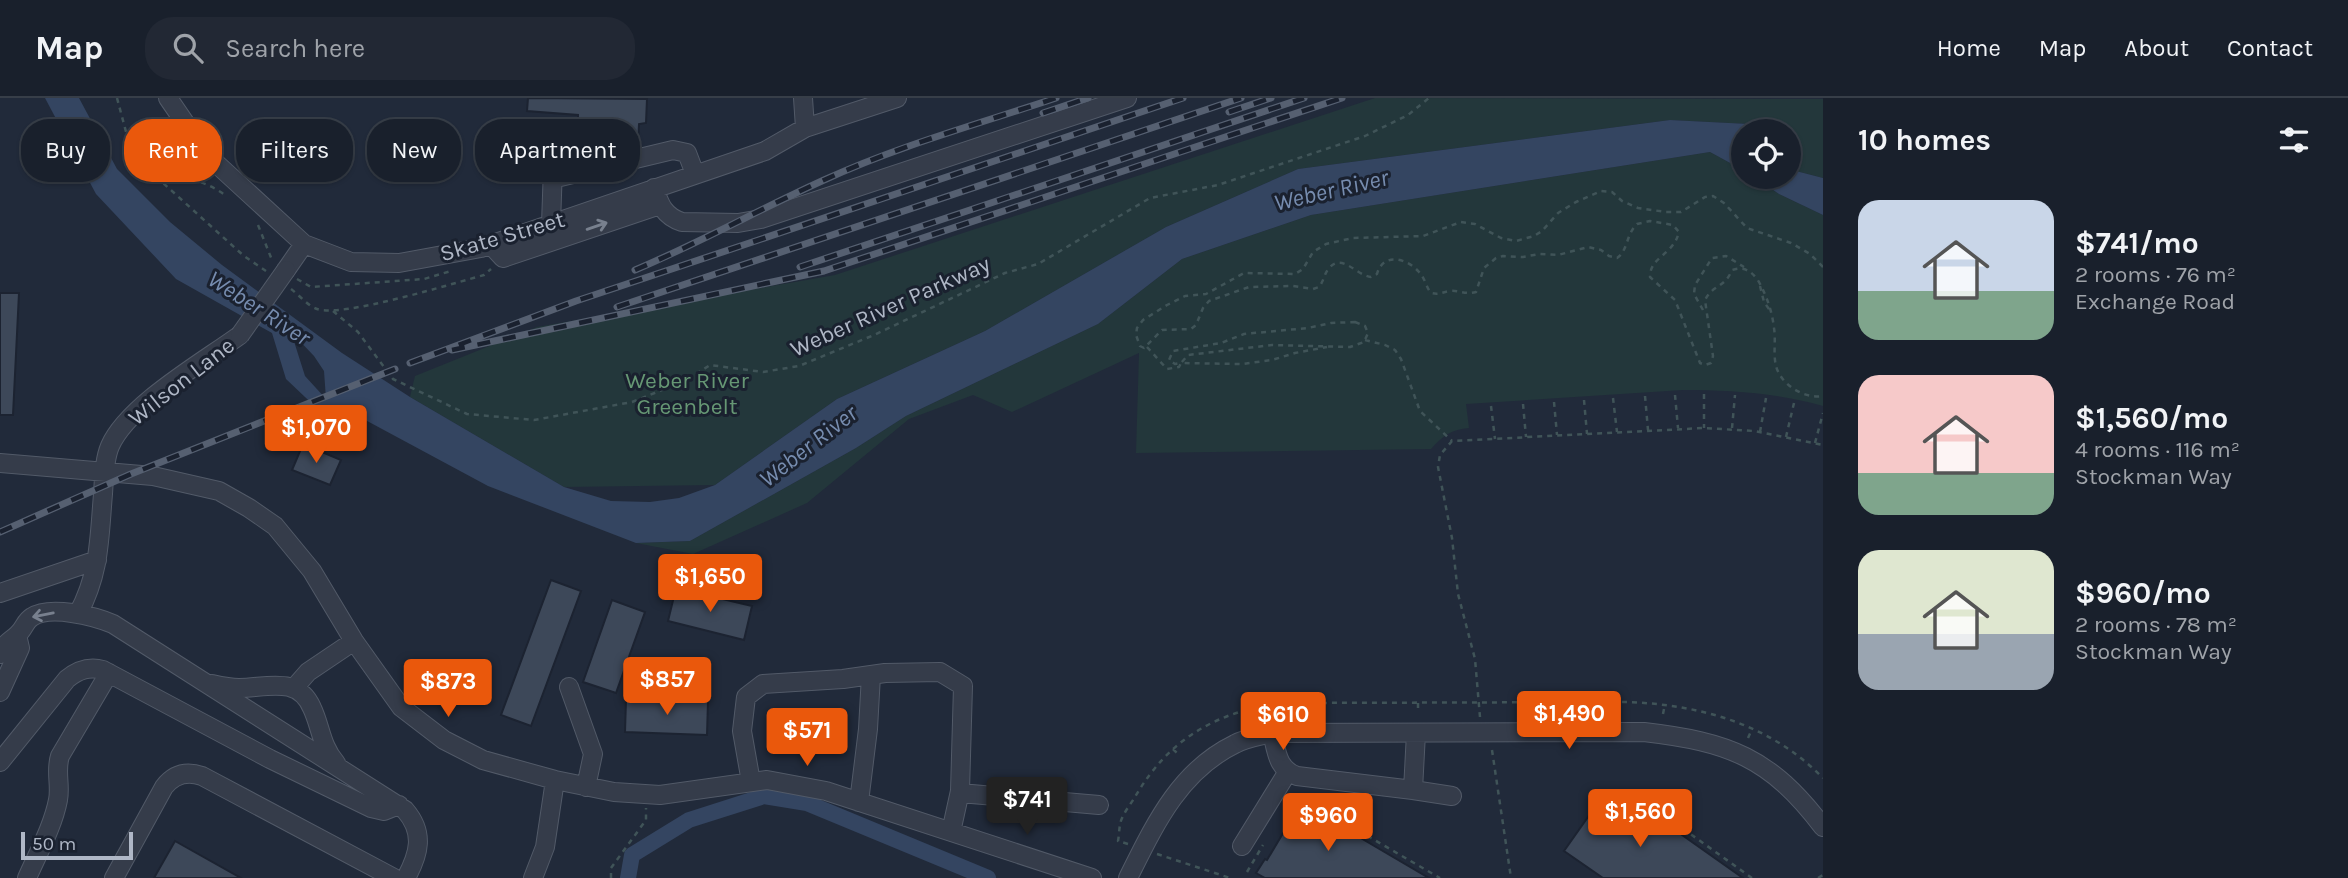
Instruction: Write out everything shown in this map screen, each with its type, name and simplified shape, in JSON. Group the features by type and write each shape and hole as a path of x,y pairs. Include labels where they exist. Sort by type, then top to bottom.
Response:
{"street":[{"name":"Skate Street","path":"168,98 207,155 304,244 351,262 399,263 497,251 551,224 657,196 695,174 765,151 805,128 897,98"},
{"path":"803,98 805,128"},
{"path":"497,251 657,196 674,219 691,223 738,223 775,216 1127,98"},
{"path":"640,157 673,150 687,153 695,174"},
{"path":"551,224 552,182"},
{"name":"Wilson Lane","path":"78,614 92,586 97,560 109,447 126,421 151,399 240,335 286,278 304,244"},
{"path":"0,463 153,476 219,491 249,508 275,526 312,571 354,641 401,708 444,740 483,760 586,787 646,794 660,795 767,780 826,791 1091,878"},
{"path":"0,593 97,560"},
{"path":"0,654 6,643 18,635 29,618 42,612 78,614 113,624 399,805 414,822 419,837 416,860 406,878"},
{"path":"0,692 20,648 18,635"},
{"path":"294,688 308,672 354,641"},
{"path":"0,762 74,674 88,668 109,673 279,763 371,808 384,811 399,805"},
{"path":"751,782 742,731 746,697 763,684 940,672 963,686 960,793 951,832"},
{"path":"27,878 56,808 60,756 109,673"},
{"path":"859,802 871,675"},
{"path":"202,681 239,688 277,684 294,688 308,700 326,749 343,770"},
{"path":"569,687 593,754 586,787"},
{"path":"1128,878 1155,824 1176,791 1204,764 1236,743 1272,733 1644,732 1691,737 1737,752 1774,774 1807,805 1823,827"},
{"path":"1272,733 1281,764 1287,773 1452,796"},
{"path":"1413,790 1416,733"},
{"path":"114,878 164,787 173,778 187,773 202,776 394,878"},
{"path":"1242,846 1287,773"},
{"path":"533,878 545,847 555,780"},
{"path":"960,793 1099,805"}],"path":[{"path":"117,98 124,124"},
{"name":"Weber River Parkway","path":"286,278 316,309 333,311 358,332 393,379 467,414 534,420 632,402 687,380 710,366 763,372 799,366 874,335 1005,273 1038,264 1150,198 1218,185 1365,136 1408,115 1429,98"},
{"path":"162,182 244,256 265,271"},
{"path":"202,182 229,198"},
{"path":"1451,442 1420,411 1401,359 1395,350 1385,345 1365,340 1350,347 1272,345 1188,355 1179,368 1171,370 1147,347 1140,346 1136,335 1137,328 1143,320 1167,305 1185,296 1206,294 1244,273 1295,274 1303,269 1312,252 1326,244 1353,238 1423,236 1461,222 1475,224 1501,238 1516,241 1534,236 1558,213 1601,191 1612,192 1622,201 1638,208 1666,212 1681,212 1705,197 1713,196 1724,203 1747,228 1791,243 1810,254 1823,267"},
{"path":"253,219 260,226 270,259"},
{"path":"1147,347 1162,330 1191,329 1196,325 1203,308 1219,296 1256,286 1313,289 1323,284 1326,273 1339,262 1344,262 1358,273 1371,277 1377,274 1380,264 1385,261 1402,260 1419,272 1431,293 1441,295 1451,291 1471,294 1476,292 1484,268 1496,258 1558,255 1588,247 1617,258 1623,254 1632,229 1637,224 1650,221 1673,225 1679,232 1675,245 1652,267 1650,277 1675,300 1689,330 1698,361 1705,365 1711,362 1713,351 1705,300 1727,281 1732,270 1749,270"},
{"path":"333,311 421,293 484,275 497,251"},
{"path":"1705,312 1697,301 1695,285 1712,258 1726,256 1749,270 1768,297 1778,371 1790,386 1800,393 1823,396"},
{"path":"1169,360 1173,351 1221,343 1244,334 1331,323 1355,322 1365,326 1365,340"},
{"path":"1158,358 1169,360 1172,364 1242,363 1272,360 1334,346"},
{"path":"1704,394 1704,428"},
{"path":"1675,395 1678,428"},
{"path":"1732,428 1735,395"},
{"path":"1645,396 1648,430"},
{"path":"1613,398 1617,432"},
{"path":"1760,432 1766,398"},
{"path":"1584,400 1587,433"},
{"path":"1555,402 1558,435"},
{"path":"1786,436 1794,403"},
{"path":"1523,404 1526,437"},
{"path":"1492,407 1495,439"},
{"path":"1815,443 1823,413"},
{"path":"1480,716 1475,659 1458,594 1438,467 1440,455 1451,442 1678,428 1732,428 1823,445"},
{"path":"1295,702 1295,713"},
{"path":"1418,702 1418,712"},
{"path":"1548,702 1549,712"},
{"path":"1663,714 1665,704"},
{"path":"1748,738 1752,729"},
{"path":"1173,749 1179,755"},
{"path":"1493,751 1511,878"},
{"path":"1296,789 1366,830 1364,834 1440,878"},
{"path":"611,878 611,868 646,820 646,794"},
{"path":"1644,808 1647,803 1752,878"},
{"path":"1247,872 1268,837"},
{"path":"1118,841 1230,878"},
{"path":"1818,878 1823,875"}],"green space":[{"name":"Weber River Greenbelt","path":"1375,98 1823,99 1823,178 1801,172 1801,119 1731,119 1731,123 1670,120 1298,169 1166,227 985,331 837,399 715,485 564,487 410,397 415,376 537,327 835,275"},
{"path":"1710,152 1731,163 1731,189 1772,189 1823,215 1823,406 1753,393 1683,390 1466,404 1469,428 1448,434 1431,449 1136,453 1139,353 1012,412 973,395 909,419 807,503 693,554 636,543 690,541 856,448 906,416 1098,324 1182,259 1311,215"}],"water":[{"path":"45,98 79,98 90,119 56,119"},
{"name":"Weber River","path":"1670,120 1731,123 1731,163 1710,152 1311,215 1182,259 1098,324 906,416 856,448 690,541 636,543 488,486 356,415 324,415 286,379 272,333 176,279 96,194 90,182 110,182 110,156 124,176 124,182 130,182 170,222 222,265 342,353 410,397 564,487 611,501 650,502 679,498 715,485 837,399 985,331 1166,227 1298,169","holes":["291,332 324,371 326,399 305,376"]},
{"path":"1801,172 1823,178 1823,215 1772,189 1801,189"}],"building":[{"path":"528,98 647,99 646,123 640,124 640,119 578,119 578,115 527,111"},
{"path":"0,293 19,293 13,415 0,415"},
{"path":"303,444 341,460 330,485 292,470"},
{"path":"551,580 581,591 531,726 501,715"},
{"path":"676,588 752,606 744,640 668,621"},
{"path":"612,600 645,612 616,693 583,682"},
{"path":"626,699 708,701 707,735 625,732"},
{"path":"1600,800 1630,822 1641,806 1743,878 1603,878 1564,851"},
{"path":"1301,803 1429,878 1265,878 1256,873 1265,859 1267,860"},
{"path":"175,841 241,878 154,878"}],"waterway":[{"path":"628,878 632,855 689,820 764,796 807,803 988,878"}],"railway":[{"path":"635,270 852,168 909,146 1056,98"},
{"path":"1043,113 1088,98"},
{"path":"410,363 576,301 1183,98"},
{"path":"617,307 1241,98"},
{"path":"1229,112 1271,98"},
{"path":"800,267 1304,98"},
{"path":"452,350 824,271 1342,98"},
{"path":"0,532 131,474 395,369"}]}
